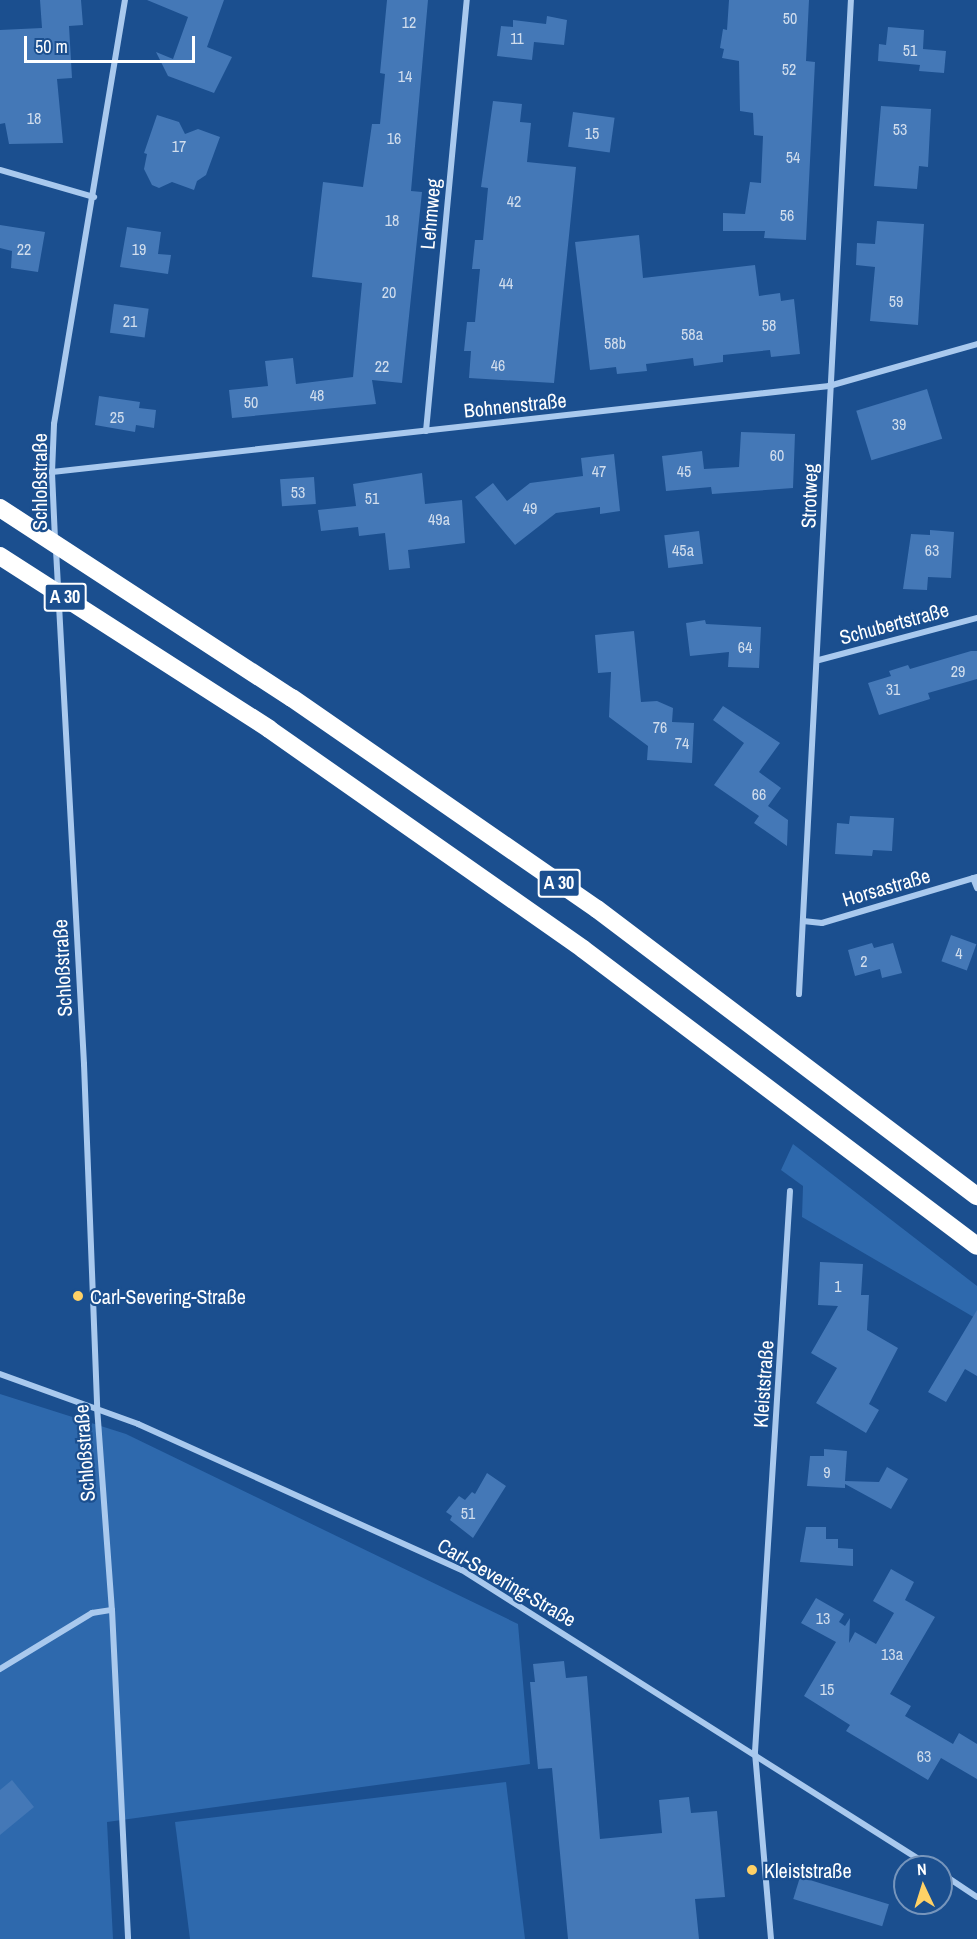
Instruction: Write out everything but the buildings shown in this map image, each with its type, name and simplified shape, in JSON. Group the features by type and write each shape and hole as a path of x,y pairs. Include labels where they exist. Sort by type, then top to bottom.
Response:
{"highway":[{"name":"A 30","path":"0,508 292,698 597,909 977,1196"},
{"name":"A 30","path":"0,556 269,729 583,949 977,1246"}],"street":[{"name":"Schloßstraße","path":"125,0 94,197 54,424 52,472 84,1064 97,1407 112,1610 128,1939"},
{"name":"Lehmweg","path":"426,431 467,0"},
{"name":"Strotweg","path":"799,994 819,660 830,386 851,0"},
{"path":"0,170 94,197"},
{"name":"Bohnenstraße","path":"52,472 830,386 977,344"},
{"name":"Schubertstraße","path":"819,660 977,618"},
{"path":"975,878 977,888"},
{"name":"Horsastraße","path":"803,921 822,923 975,878"},
{"name":"Kleiststraße","path":"771,1939 755,1752 790,1191"},
{"name":"Carl-Severing-Straße","path":"0,1374 97,1407 462,1570 755,1752 913,1855"},
{"path":"0,1669 92,1613 112,1610"},
{"path":"953,1882 977,1897"}],"shaded area":[{"path":"793,1144 977,1286 977,1319 802,1217 803,1186 781,1170"},
{"path":"0,1394 126,1434 518,1624 530,1764 107,1822 113,1939 0,1939"},
{"path":"506,1782 525,1939 190,1939 175,1822"}],"place":[{"name":"Carl-Severing-Straße","path":"78,1296"},
{"name":"Kleiststraße","path":"752,1870"}]}
